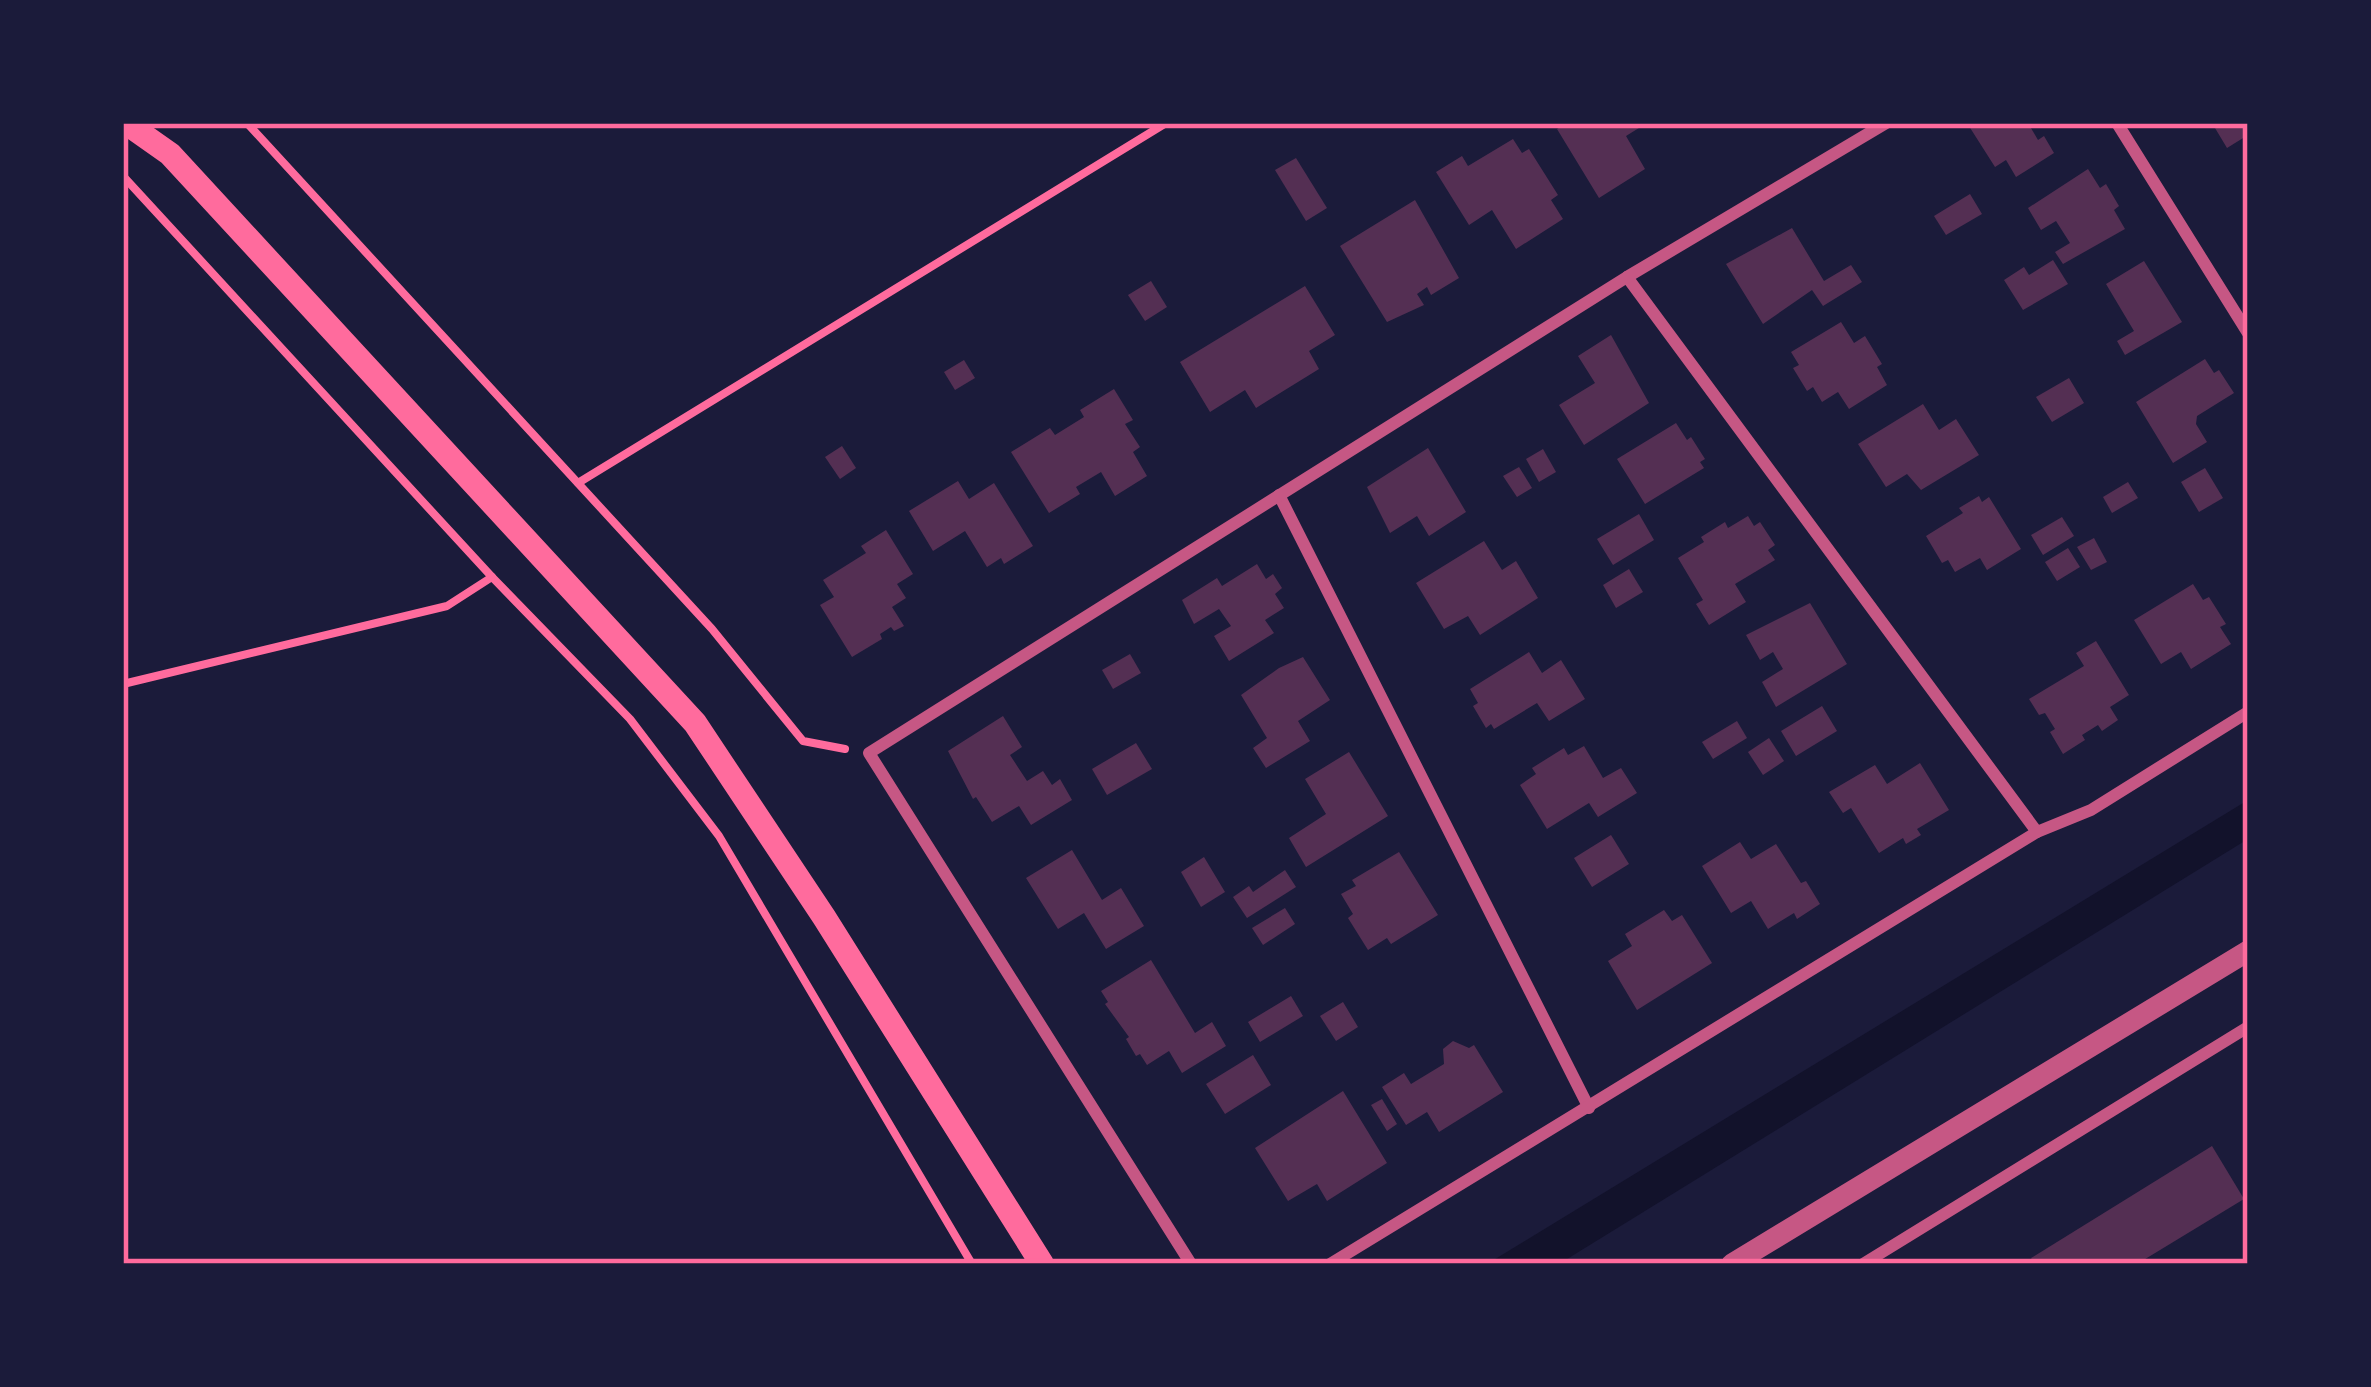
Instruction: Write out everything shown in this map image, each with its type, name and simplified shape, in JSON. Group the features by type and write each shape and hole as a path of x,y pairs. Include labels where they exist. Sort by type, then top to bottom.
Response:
{"main road":[{"path":"126,123 170,154 695,723 824,917 1042,1264"},
{"path":"156,123 170,154"}],"street":[{"path":"1191,1264 869,753 1627,277 1886,123"},
{"path":"2117,123 2248,333"},
{"path":"1627,277 2037,832"},
{"path":"1280,495 1589,1108"},
{"path":"1330,1264 2037,832 2091,809 2248,712"},
{"path":"1732,1264 2248,951"},
{"path":"1863,1264 2248,1027"}],"path":[{"path":"247,123 712,629 803,741 869,753"},
{"path":"578,483 1166,123"},
{"path":"123,176 492,577 630,719 719,836 972,1264"},
{"path":"123,684 447,606 492,577"}],"shaded area":[{"path":"2248,800 2248,839 1559,1264 1487,1264"}],"building":[{"path":"1567,123 1647,123 1626,136 1645,169 1599,198 1557,129"},
{"path":"1967,123 2028,123 2054,153 2016,177 2006,160 1995,167"},
{"path":"2212,123 2248,123 2248,135 2227,148"},
{"path":"1513,139 1522,153 1529,149 1558,195 1551,200 1563,219 1516,249 1492,210 1469,225 1436,172 1462,156 1468,166"},
{"path":"1296,158 1327,208 1306,221 1275,170"},
{"path":"2088,169 2100,188 2106,184 2125,229 2063,264 2055,252 2070,243 2056,221 2041,230 2028,208"},
{"path":"1970,194 1982,214 1946,235 1934,216"},
{"path":"1415,200 1459,278 1431,295 1427,287 1417,294 1424,305 1387,322 1340,246"},
{"path":"1792,228 1824,281 1851,265 1862,282 1823,306 1812,290 1763,324 1726,264"},
{"path":"2053,260 2068,284 2023,310 2004,280 2024,267 2029,275"},
{"path":"2144,261 2182,322 2125,355 2117,341 2134,331 2106,284"},
{"path":"1151,281 1167,307 1145,321 1128,295"},
{"path":"1305,286 1335,335 1309,351 1319,369 1256,408 1245,390 1210,412 1180,362"},
{"path":"1841,322 1854,343 1865,336 1882,364 1877,367 1887,385 1849,409 1838,392 1822,402 1813,387 1807,391 1793,368 1799,365 1791,352"},
{"path":"1611,335 1649,403 1584,445 1559,405 1595,383 1578,356"},
{"path":"2205,359 2234,393 2197,416 2196,424 2207,442 2173,463 2136,402"},
{"path":"964,360 975,378 955,390 944,372"},
{"path":"2069,378 2084,403 2052,422 2036,397"},
{"path":"1114,389 1133,420 1125,424 1140,447 1133,452 1147,476 1115,496 1101,472 1076,487 1080,494 1049,513 1011,452 1050,428 1055,435 1084,417 1080,410"},
{"path":"1923,404 1939,430 1956,419 1979,455 1921,490 1907,474 1886,487 1858,444"},
{"path":"1676,423 1705,459 1700,462 1704,468 1645,504 1617,459"},
{"path":"842,446 856,468 840,479 825,457"},
{"path":"1428,448 1466,512 1429,536 1417,516 1390,533 1367,487"},
{"path":"1543,449 1556,472 1539,482 1526,459"},
{"path":"1519,467 1532,488 1517,497 1503,476"},
{"path":"2205,468 2223,498 2199,512 2181,482"},
{"path":"958,481 969,499 994,483 1033,546 1004,564 1001,558 987,567 965,531 933,551 909,511"},
{"path":"2128,482 2138,498 2112,513 2103,497"},
{"path":"1979,496 1982,502 1989,497 2021,549 1987,570 1980,558 1955,572 1948,560 1942,563 1926,536 1963,513 1959,508"},
{"path":"1639,514 1654,540 1613,565 1597,539"},
{"path":"1748,516 1754,526 1760,522 1775,545 1768,550 1775,560 1735,584 1746,602 1709,625 1696,604 1703,600 1678,558 1725,522 1728,528"},
{"path":"2062,517 2074,536 2043,555 2031,535"},
{"path":"886,530 913,574 897,584 906,598 892,607 904,626 894,631 891,627 880,634 882,639 852,657 820,605 834,597 823,580 866,553 861,546"},
{"path":"2094,538 2107,562 2091,570 2077,547"},
{"path":"1484,541 1502,570 1516,561 1538,598 1480,635 1468,616 1444,629 1416,583"},
{"path":"2068,548 2080,567 2057,581 2045,562"},
{"path":"1257,564 1266,579 1273,574 1282,588 1275,594 1284,608 1265,620 1274,633 1229,661 1214,636 1231,626 1219,609 1194,624 1182,600 1217,578 1222,586"},
{"path":"1629,569 1643,592 1616,608 1603,585"},
{"path":"2193,584 2203,600 2209,597 2226,624 2220,627 2231,644 2191,669 2181,652 2161,664 2134,620"},
{"path":"1810,603 1847,664 1776,707 1762,682 1783,669 1773,652 1760,660 1746,635"},
{"path":"2096,641 2129,695 2110,707 2118,720 2102,731 2098,725 2063,754 2050,732 2055,729 2029,699 2084,666 2076,653"},
{"path":"1529,652 1542,673 1561,660 1585,699 1549,721 1537,703 1494,729 1491,724 1486,728 1473,706 1478,703 1470,689"},
{"path":"1130,654 1141,673 1113,689 1102,670"},
{"path":"1303,657 1330,700 1298,721 1310,741 1266,768 1253,748 1267,738 1241,695"},
{"path":"1822,706 1837,731 1796,756 1781,731"},
{"path":"1003,716 1022,747 1010,755 1027,781 1043,771 1052,785 1060,779 1072,800 1031,825 1019,806 992,822 973,799 948,751"},
{"path":"1737,721 1747,738 1713,759 1702,742"},
{"path":"1769,738 1784,761 1763,775 1748,752"},
{"path":"1136,743 1152,769 1107,795 1092,769"},
{"path":"1584,746 1603,778 1621,768 1637,793 1598,817 1589,803 1547,829 1520,785 1536,774 1532,768 1564,748 1568,755"},
{"path":"1349,752 1388,816 1306,867 1289,838 1326,814 1305,779"},
{"path":"1920,763 1949,810 1917,829 1921,835 1906,844 1903,838 1879,853 1851,808 1843,813 1829,792 1875,765 1887,784"},
{"path":"1611,835 1629,864 1592,887 1574,858"},
{"path":"1740,842 1751,859 1776,844 1820,904 1768,929 1751,901 1731,913 1702,866"},
{"path":"1072,850 1102,900 1121,888 1144,926 1106,949 1084,913 1058,929 1026,878"},
{"path":"1399,852 1438,915 1391,944 1387,938 1368,950 1348,918 1353,914 1341,894 1356,886 1352,880"},
{"path":"1204,857 1225,892 1201,907 1181,872"},
{"path":"1285,870 1296,887 1247,918 1233,897 1249,886 1253,892"},
{"path":"1285,908 1295,924 1263,945 1252,928"},
{"path":"1664,910 1672,921 1682,915 1712,963 1637,1010 1608,961 1632,946 1625,934"},
{"path":"1151,960 1195,1033 1212,1022 1226,1046 1182,1073 1169,1051 1147,1065 1140,1054 1136,1056 1101,991"},
{"path":"1291,996 1303,1016 1260,1042 1248,1022"},
{"path":"1343,1002 1358,1027 1336,1041 1320,1016"},
{"path":"1453,1041 1469,1048 1474,1045 1503,1092 1439,1132 1427,1112 1406,1125 1382,1087 1404,1073 1411,1084 1444,1064 1443,1049"},
{"path":"1253,1055 1271,1085 1225,1114 1206,1084"},
{"path":"1343,1091 1387,1163 1327,1201 1317,1184 1288,1201 1255,1148"},
{"path":"1382,1099 1397,1124 1387,1131 1371,1105"},
{"path":"2212,1146 2244,1199 2137,1264 2035,1264 2031,1258"}]}
